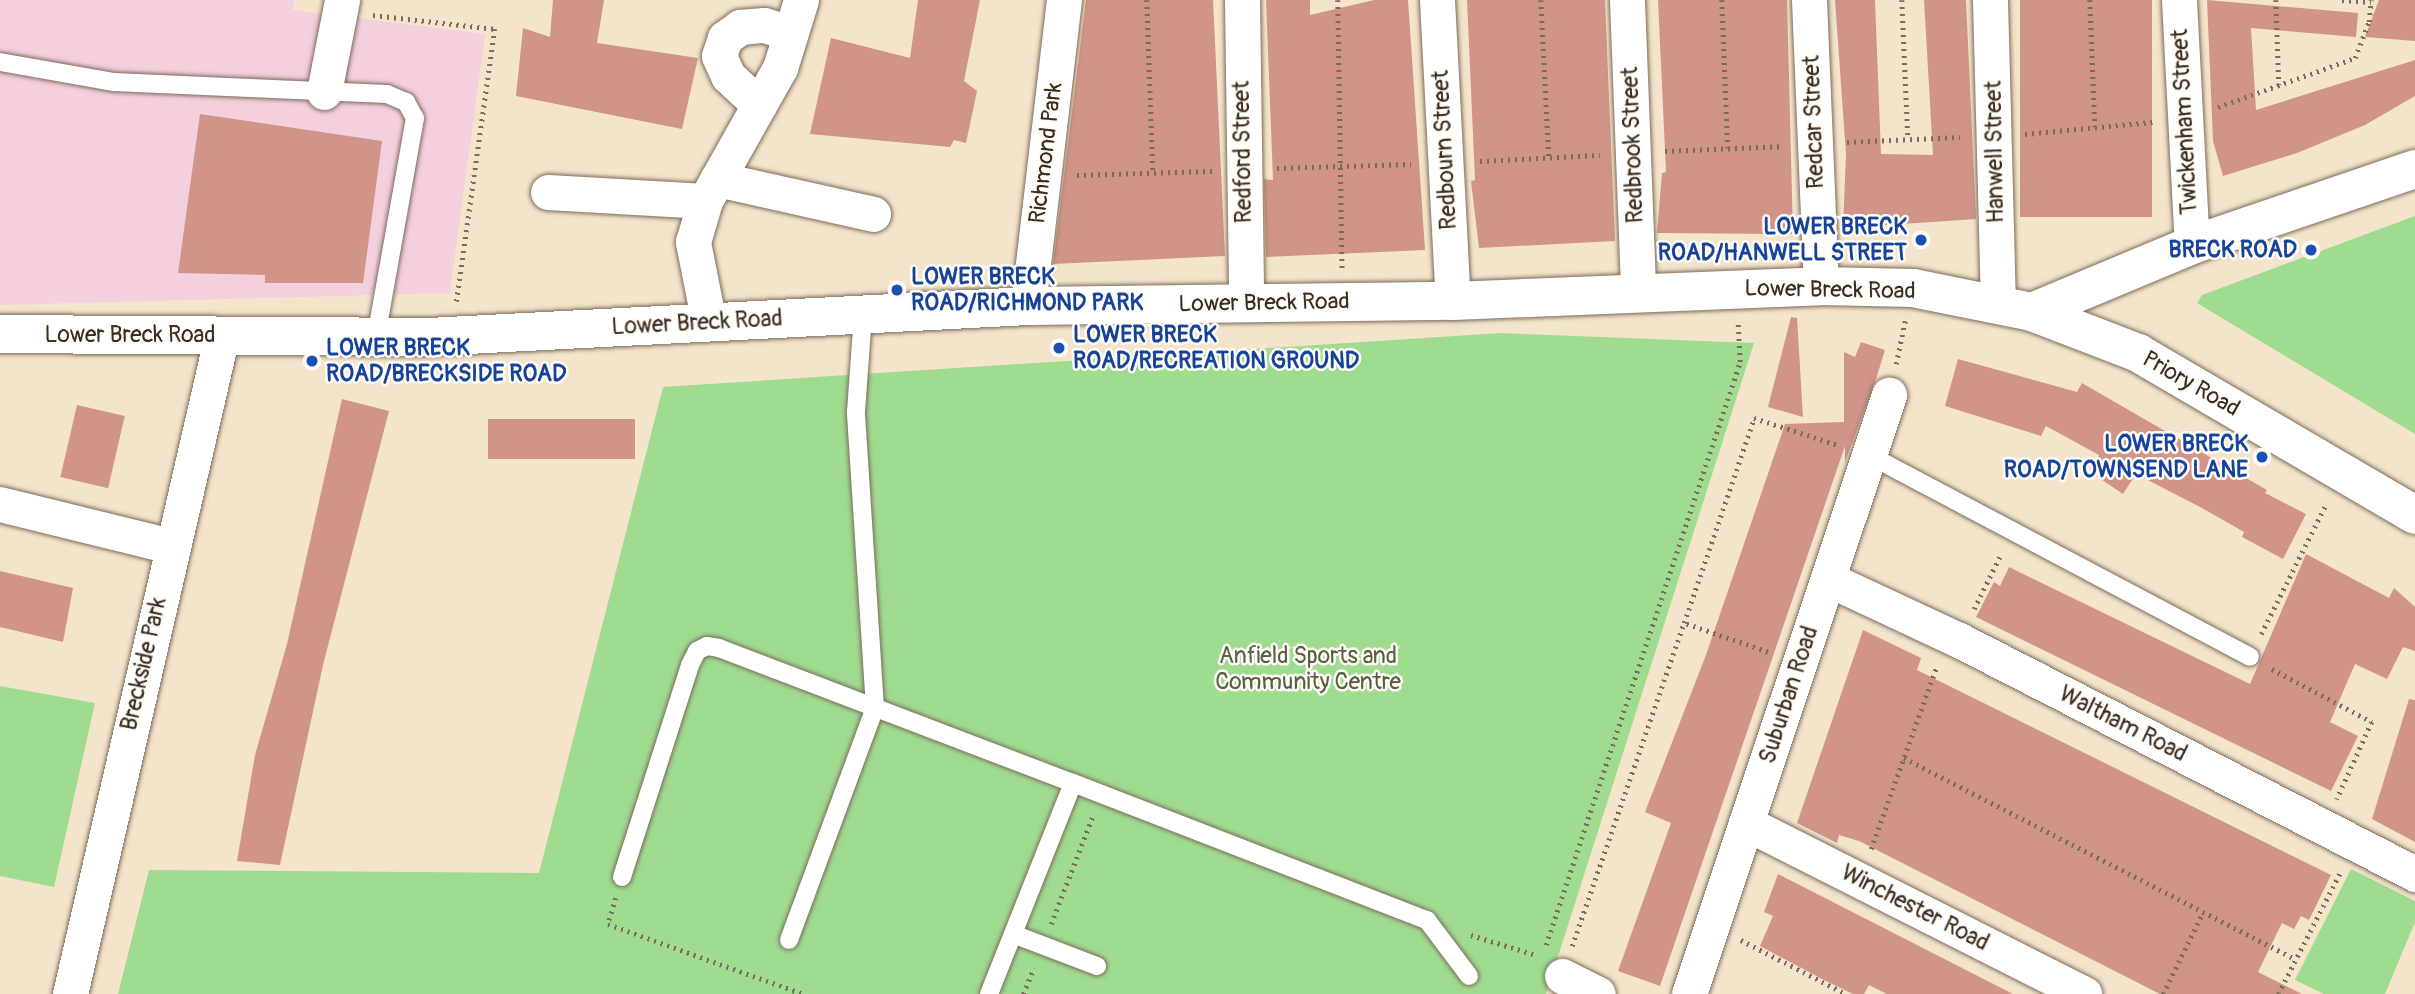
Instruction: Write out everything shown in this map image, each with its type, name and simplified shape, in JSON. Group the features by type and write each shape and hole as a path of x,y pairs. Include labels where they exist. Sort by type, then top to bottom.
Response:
{"street":[{"path":"709,323 693,242 711,190 780,68 801,0"},
{"name":"Richmond Park","path":"1028,306 1064,0"},
{"name":"Redford Street","path":"1242,0 1246,303"},
{"name":"Redbourn Street","path":"1437,0 1454,301"},
{"name":"Redbrook Street","path":"1627,0 1638,291"},
{"name":"Redcar Street","path":"1809,0 1821,286"},
{"name":"Hanwell Street","path":"1990,0 1994,137 2015,309"},
{"name":"Twickenham Street","path":"2179,0 2192,245"},
{"path":"324,92 341,6"},
{"path":"759,105 740,91 728,76 719,56 725,38 740,27 764,24 790,33"},
{"path":"2015,309 2415,169"},
{"path":"548,192 711,190 873,214"},
{"name":"Lower Breck Road","path":"0,334 453,335 1028,306 1454,301 1638,291 1821,286 1913,288 2015,309"},
{"name":"Priory Road","path":"2015,309 2138,353 2415,515"},
{"name":"Breckside Park","path":"70,994 171,546 222,335"},
{"name":"Suburban Road","path":"1689,994 1889,395"},
{"path":"0,504 171,546"},
{"name":"Waltham Road","path":"1828,579 1954,638 2415,874"},
{"name":"Winchester Road","path":"1746,823 2084,994"},
{"path":"1562,976 1598,994"}],"lane":[{"path":"0,62 114,82 387,94 406,102 415,118 376,336"},
{"path":"789,940 875,708 856,412 863,315"},
{"path":"1869,455 2250,657"},
{"path":"622,877 697,651 707,646 719,648 1427,920 1469,976"},
{"path":"989,994 1073,783"},
{"path":"1013,934 1097,966"}],"path":[{"path":"1147,0 1153,173"},
{"path":"1338,0 1343,166 1342,302"},
{"path":"1541,0 1549,157"},
{"path":"1722,0 1728,148"},
{"path":"1902,0 1908,138"},
{"path":"2090,0 2095,127"},
{"path":"2276,0 2278,85"},
{"path":"1043,176 1446,163 1908,138 1994,137 2185,119 2355,58 2369,22 2371,1 2342,0"},
{"path":"341,6 495,29 453,335"},
{"path":"1427,920 1542,957 1740,362 1737,288"},
{"path":"1889,395 1913,288"},
{"path":"1562,976 1755,418 1869,455"},
{"path":"2325,827 2372,722 2250,657 2342,472"},
{"path":"1860,880 1904,758 1954,638 2012,531"},
{"path":"1684,623 1799,663"},
{"path":"1904,758 2295,959"},
{"path":"1023,994 1101,794"},
{"path":"2277,994 2356,843"},
{"path":"622,877 608,925 804,994"},
{"path":"2163,994 2203,912"},
{"path":"1712,925 1846,994"}],"shaded area":[{"path":"0,0 294,0 293,10 485,34 450,293 0,305"}],"green space":[{"path":"2415,216 2415,434 2197,303 2202,295"},
{"name":"Anfield Sports and Community Centre","path":"1501,333 1754,343 1546,994 118,994 149,870 539,873 663,387"},
{"path":"0,686 95,703 54,887 0,876"},
{"path":"2351,869 2415,901 2415,922 2385,994 2324,994 2295,980"}],"building":[{"path":"553,0 604,0 597,43 698,58 682,129 516,96 523,28 550,37"},
{"path":"918,0 980,0 964,81 977,91 966,143 954,140 950,147 810,134 831,38 910,58"},
{"path":"1086,0 1213,0 1225,256 1053,264"},
{"path":"1266,0 1310,0 1310,15 1374,0 1408,0 1425,250 1266,257 1264,179 1273,180"},
{"path":"1467,0 1605,0 1615,241 1479,248 1471,181 1475,180"},
{"path":"1658,0 1787,0 1793,234 1657,233 1662,173 1666,172"},
{"path":"1835,0 1875,0 1881,154 1933,155 1924,0 1966,0 1976,219 1843,228 1846,154"},
{"path":"2020,0 2152,0 2152,217 2020,217"},
{"path":"2207,0 2358,13 2356,37 2251,28 2256,110 2415,60 2415,96 2365,125 2297,153 2223,176 2213,141"},
{"path":"2379,0 2415,0 2415,41 2365,37"},
{"path":"200,114 382,141 363,283 265,283 265,275 178,273"},
{"path":"1791,317 1797,318 1803,417 1768,407"},
{"path":"1861,342 1885,350 1876,379 1845,462 1845,446 1660,986 1618,971 1671,823 1645,812 1706,655 1785,424 1844,422 1844,352 1855,357"},
{"path":"1958,359 2077,392 2082,383 2267,490 2265,493 2306,514 2283,559 2242,537 2244,532 2136,474 2123,494 2092,473 2099,455 2046,426 2041,436 1945,406"},
{"path":"342,399 389,411 323,665 280,865 237,861 255,755 287,644"},
{"path":"77,405 125,416 108,488 60,477"},
{"path":"488,419 635,419 635,459 488,459"},
{"path":"2306,554 2389,598 2394,588 2415,607 2415,651 2403,647 2387,679 2355,664 2330,722 2358,736 2331,791 1976,617 1994,582 2000,586 2009,567 2250,684"},
{"path":"0,571 73,588 63,642 0,627"},
{"path":"1863,630 1921,658 1917,670 2331,875 2309,920 2301,916 2294,929 2282,923 2258,972 2302,994 2160,994 1859,841 1839,835 1837,843 1797,823"},
{"path":"2409,699 2415,700 2415,842 2372,819"},
{"path":"1778,874 2013,994 1887,994 1869,985 1864,994 1853,994 1822,979 1760,946 1773,916 1764,912"}],"place":[{"name":"LOWER BRECK ROAD/HANWELL STREET","path":"1921,240"},
{"name":"BRECK ROAD","path":"2311,250"},
{"name":"LOWER BRECK ROAD/RICHMOND PARK","path":"897,290"},
{"name":"LOWER BRECK ROAD/RECREATION GROUND","path":"1059,348"},
{"name":"LOWER BRECK ROAD/BRECKSIDE ROAD","path":"312,361"},
{"name":"LOWER BRECK ROAD/TOWNSEND LANE","path":"2262,457"}]}
